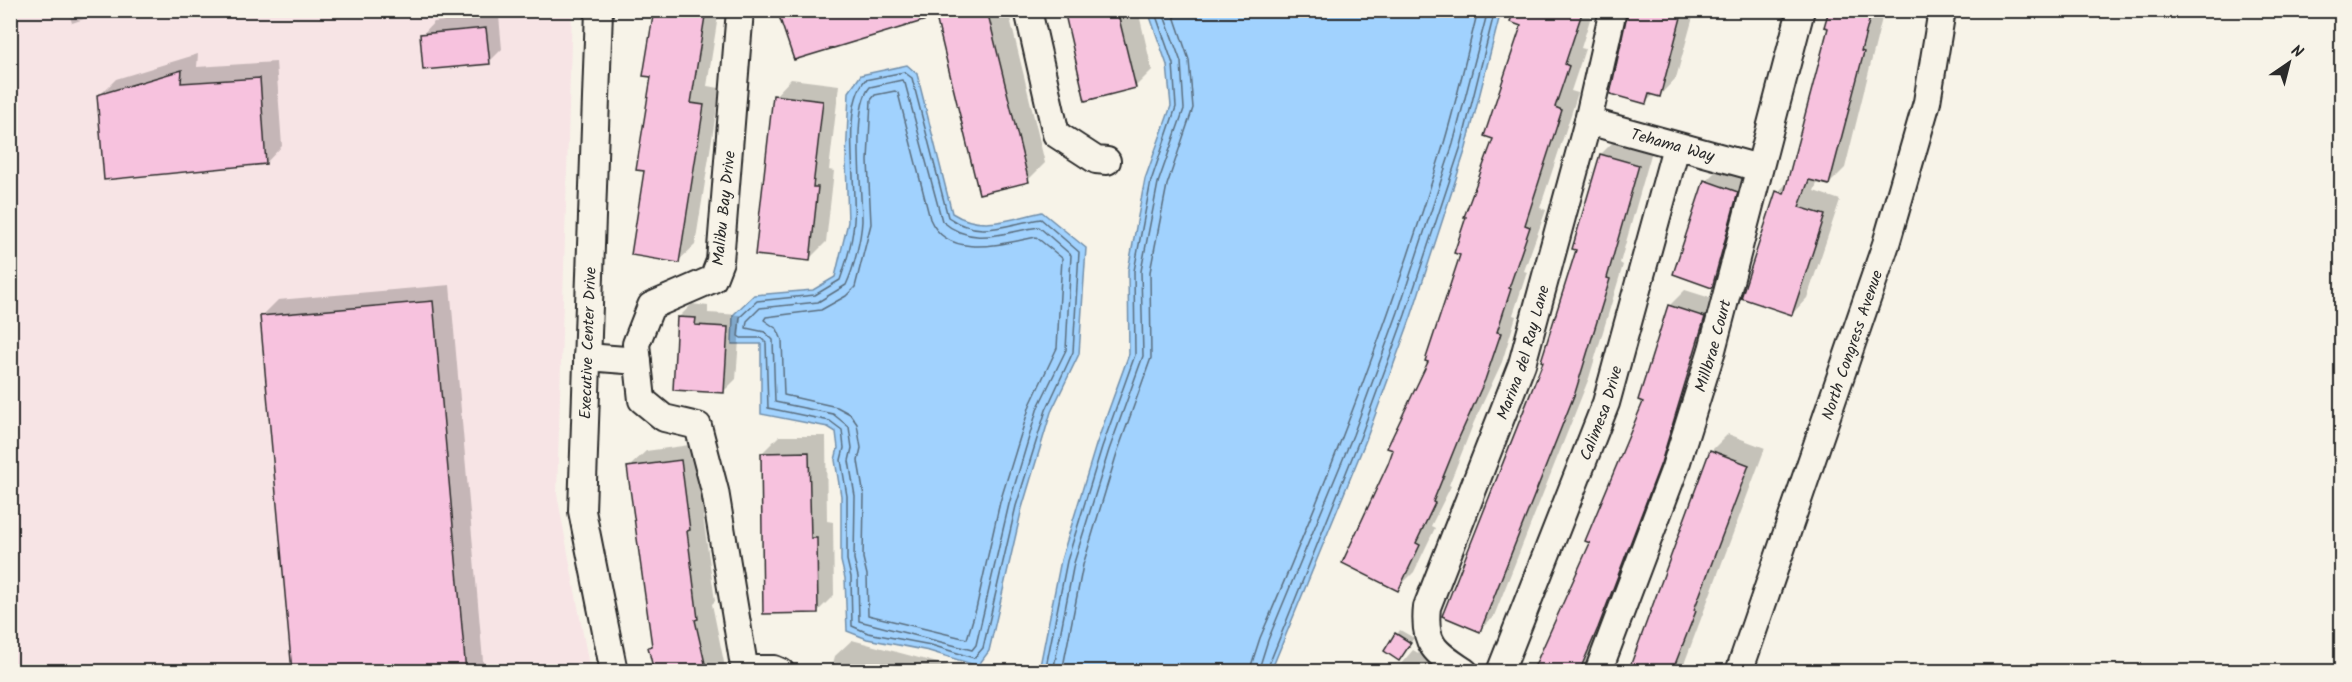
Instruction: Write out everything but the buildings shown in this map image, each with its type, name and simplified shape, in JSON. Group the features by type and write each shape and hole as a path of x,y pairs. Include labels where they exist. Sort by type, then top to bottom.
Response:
{"street":[{"name":"Executive Center Drive","path":"599,10 582,511 614,672"},
{"name":"Malibu Bay Drive","path":"740,10 720,261 713,279 651,306 636,344 642,400 664,418 698,426 715,491 745,670 774,669 781,672"},
{"path":"1029,10 1056,134 1096,160 1107,161"},
{"name":"Marina del Ray Lane","path":"1465,672 1430,644 1424,630 1427,608 1522,364 1588,122 1613,10"},
{"name":"Millbrae Court","path":"1598,672 1676,468 1712,350 1801,10"},
{"name":"North Congress Avenue","path":"1739,672 1886,244 1927,102 1942,10"},
{"name":"Tehama Way","path":"1588,122 1759,168"},
{"name":"Calimesa Drive","path":"1500,672 1606,403 1676,147"},
{"path":"587,357 638,361"}],"shaded area":[{"path":"10,11 572,11 557,494 590,671 11,671"}],"water":[{"path":"1148,11 1501,11 1466,148 1411,317 1366,440 1271,671 1039,671 1061,560 1096,445 1129,354 1128,270 1145,179 1171,106 1167,65"},
{"path":"907,65 917,74 952,213 963,219 985,223 1042,212 1086,248 1079,354 1051,412 1022,508 989,651 978,666 929,651 867,639 847,631 845,578 841,561 841,496 835,460 838,448 836,432 828,427 761,414 761,344 732,344 733,315 754,295 813,290 835,277 848,222 846,161 849,92 861,75"}]}
